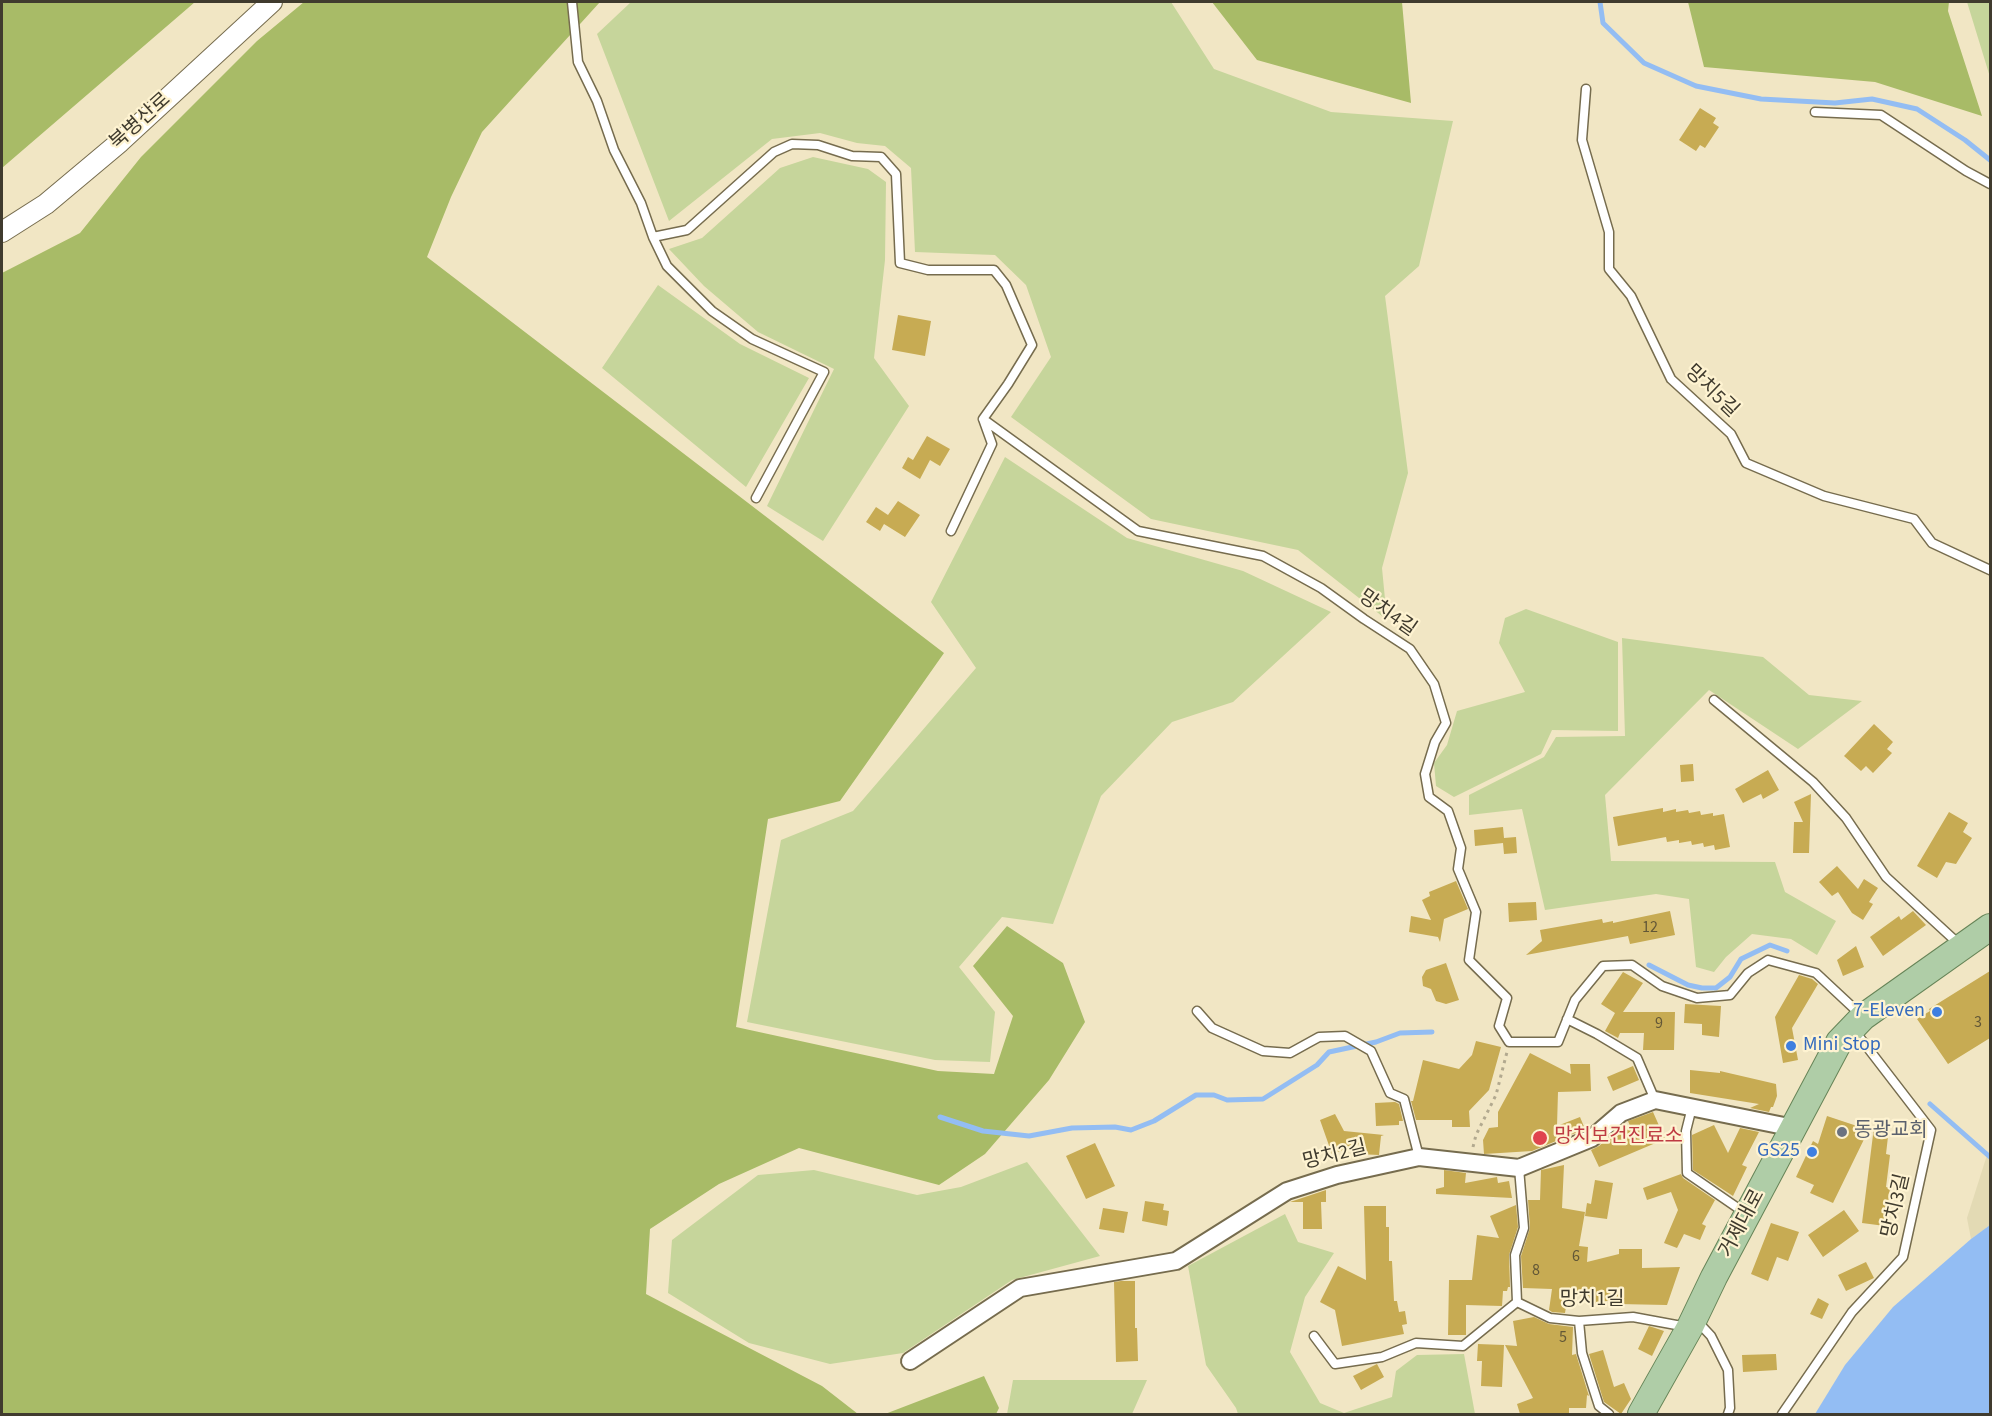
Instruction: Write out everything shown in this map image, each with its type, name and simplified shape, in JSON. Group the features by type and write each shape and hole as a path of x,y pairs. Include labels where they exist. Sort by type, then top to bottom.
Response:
{"main road":[{"name":"거제대로","path":"1641,1414 1692,1323 1839,1042 1858,1022 1990,927"}],"street":[{"name":"북병산로","path":"2,232 46,204 120,142 272,2"},
{"path":"1654,1100 1794,1128"},
{"name":"망치2길","path":"910,1361 1020,1288 1176,1262 1287,1191 1337,1175 1419,1157 1519,1168 1592,1138 1621,1113 1654,1100"}],"lane":[{"path":"572,2 578,62 597,101 614,150 641,203 653,237 668,266 712,311 752,339 824,372 756,498"},
{"name":"망치5길","path":"1586,89 1582,140 1609,232 1609,269 1631,297 1671,379 1731,434 1746,463 1824,496 1914,519 1932,543 1990,570"},
{"path":"1815,112 1881,115 1966,171 1990,184"},
{"path":"653,237 687,230 774,152 792,144 818,145 852,156 881,157 896,174 900,263 928,270 994,270 1006,285 1032,345 983,419 992,444 951,531"},
{"name":"망치4길","path":"983,419 1138,531 1263,556 1321,588 1410,649 1434,684 1446,723 1435,742 1425,774 1429,797 1448,811 1461,848 1458,869 1476,912 1469,960 1507,998 1499,1026 1509,1042"},
{"path":"1714,700 1813,782 1846,818 1886,877 1961,946"},
{"path":"1509,1042 1558,1042 1575,1000 1603,966 1632,965 1662,986 1696,998 1730,994 1748,973 1768,960 1816,973 1858,1022"},
{"path":"1197,1011 1212,1028 1263,1051 1290,1053 1319,1037 1345,1036 1371,1051 1390,1093 1404,1099 1419,1157"},
{"path":"1567,1019 1636,1058 1654,1100"},
{"name":"망치3길","path":"1782,1414 1852,1312 1903,1257 1931,1130 1858,1022"},
{"path":"1692,1107 1686,1131 1687,1173 1748,1215"},
{"path":"1314,1336 1335,1364 1382,1358 1416,1343 1463,1346 1517,1302 1515,1255 1524,1228 1519,1168"},
{"name":"망치1길","path":"1517,1302 1550,1318 1580,1321 1633,1317 1692,1323"},
{"path":"1580,1321 1582,1353 1599,1406 1609,1414"},
{"path":"1692,1323 1711,1336 1728,1370 1730,1408 1728,1414"}],"path":[{"path":"1469,1163 1476,1135 1485,1119 1503,1071 1509,1042"}],"green space":[{"path":"2,2 195,2 2,168"},
{"path":"304,2 600,2 482,132 451,197 427,257 944,653 840,801 768,819 736,1027 938,1071 994,1074 1013,1016 973,966 1007,926 1063,963 1085,1022 1049,1080 985,1154 939,1185 799,1148 719,1184 650,1229 646,1294 822,1386 858,1414 2,1414 2,273 80,233 141,157 257,41"},
{"path":"631,2 1171,2 1214,69 1331,112 1453,121 1419,266 1385,296 1408,473 1382,568 1387,620 1298,550 1151,519 1011,417 1051,357 1026,285 995,255 915,252 911,168 885,146 857,143 820,133 772,139 669,221 597,34"},
{"path":"1212,2 1402,2 1411,103 1257,60"},
{"path":"1688,2 1949,2 1948,11 1982,116 1875,82 1704,67"},
{"path":"1967,2 1990,2 1990,77"},
{"path":"813,157 868,169 886,182 885,260 874,358 909,406 823,541 767,506 834,369 758,332 704,286 669,249 702,238 780,168"},
{"path":"658,285 740,344 809,378 746,487 602,368"},
{"path":"1005,457 1127,538 1243,571 1331,612 1233,702 1172,722 1101,796 1053,924 1002,917 959,967 995,1012 990,1062 935,1060 747,1022 781,840 853,811 976,668 931,602"},
{"path":"1526,609 1618,642 1618,731 1552,730 1541,754 1454,797 1436,786 1434,763 1447,745 1457,711 1525,692 1499,643 1505,618"},
{"path":"1622,638 1763,657 1809,695 1862,701 1798,749 1709,690 1605,795 1611,861 1775,862 1785,892 1836,921 1817,955 1791,939 1752,934 1726,957 1714,972 1696,967 1689,899 1656,894 1545,910 1522,809 1469,815 1469,795 1544,757 1556,737 1625,736"},
{"path":"1027,1162 1100,1256 1012,1280 903,1353 830,1364 749,1343 668,1293 672,1240 758,1175 814,1170 917,1195 961,1187"},
{"path":"1285,1214 1298,1242 1334,1253 1305,1297 1290,1352 1320,1403 1344,1413 1392,1397 1396,1371 1417,1355 1464,1354 1475,1414 1238,1414 1206,1365 1188,1266"},
{"path":"984,1376 999,1408 996,1414 885,1414"},
{"path":"1013,1380 1147,1380 1132,1414 1007,1414"}],"sand":[{"path":"1990,1153 1990,1225 1971,1239 1967,1218 1987,1155"}],"water":[{"path":"1990,1225 1990,1414 1815,1414 1845,1365 1893,1307"}],"building":[{"path":"1700,108 1716,118 1713,123 1719,127 1705,148 1700,145 1696,151 1679,140"},
{"path":"898,315 931,321 925,356 892,350"},
{"path":"927,436 950,449 940,466 930,460 920,479 902,468 908,457 913,460"},
{"path":"898,501 920,515 905,537 884,524 880,531 866,522 876,507 888,515"},
{"path":"1874,724 1893,742 1887,749 1892,753 1873,773 1866,766 1861,771 1844,756"},
{"path":"1693,764 1694,781 1681,782 1680,765"},
{"path":"1768,770 1779,790 1763,799 1761,794 1743,803 1735,789"},
{"path":"1811,794 1809,853 1793,853 1794,822 1803,822 1794,802"},
{"path":"1663,808 1663,812 1676,809 1676,812 1700,811 1701,815 1724,814 1730,847 1715,850 1714,845 1704,847 1703,843 1692,845 1691,841 1667,842 1666,837 1618,846 1613,817"},
{"path":"1949,812 1968,823 1963,832 1972,838 1956,864 1946,862 1937,878 1917,866"},
{"path":"1503,827 1504,838 1516,837 1517,853 1504,854 1503,843 1475,846 1474,830"},
{"path":"1837,866 1858,889 1864,879 1878,888 1869,902 1873,904 1863,920 1852,913 1838,892 1832,896 1819,882"},
{"path":"1456,881 1468,909 1444,919 1440,942 1438,937 1409,932 1411,916 1431,920 1422,900 1430,896 1429,892"},
{"path":"1536,902 1537,920 1509,922 1508,903"},
{"path":"1670,911 1675,935 1630,944 1628,936 1526,955 1542,941 1540,930 1602,919 1603,923 1613,921 1613,923"},
{"path":"1913,911 1926,925 1883,956 1870,937 1899,916 1901,920"},
{"path":"1856,946 1864,967 1843,976 1837,960"},
{"path":"1446,963 1459,1000 1446,1004 1436,1001 1431,989 1423,986 1422,977 1426,970"},
{"path":"1990,971 1990,1038 1948,1064 1917,1019"},
{"path":"1623,972 1643,983 1623,1012 1675,1012 1674,1050 1643,1050 1644,1033 1620,1033 1618,1038 1605,1031 1615,1013 1601,1004"},
{"path":"1799,975 1812,979 1818,984 1792,1028 1798,1060 1783,1063 1775,1017"},
{"path":"1685,1004 1721,1006 1719,1037 1702,1035 1702,1024 1684,1023"},
{"path":"1476,1041 1501,1047 1489,1090 1469,1111 1470,1127 1452,1127 1452,1120 1416,1120 1411,1101 1413,1101 1423,1060 1459,1069 1472,1055"},
{"path":"1530,1053 1571,1074 1570,1064 1590,1064 1591,1091 1558,1092 1557,1126 1580,1117 1585,1129 1532,1151 1484,1154 1483,1140 1489,1128 1498,1127 1498,1112"},
{"path":"1633,1066 1639,1080 1613,1091 1607,1077"},
{"path":"1690,1070 1720,1073 1720,1071 1776,1084 1777,1096 1773,1107 1769,1112 1750,1108 1759,1104 1690,1093"},
{"path":"1395,1102 1399,1104 1403,1121 1399,1121 1399,1125 1376,1126 1375,1103"},
{"path":"1653,1112 1665,1139 1599,1167 1591,1150 1614,1133 1630,1126 1628,1121"},
{"path":"1335,1114 1344,1131 1384,1135 1381,1136 1379,1155 1358,1154 1359,1144 1332,1154 1320,1120"},
{"path":"1827,1116 1857,1126 1870,1127 1833,1203 1810,1193 1814,1185 1796,1177 1813,1141 1818,1144"},
{"path":"1714,1125 1728,1153 1740,1128 1759,1132 1742,1165 1747,1167 1733,1196 1693,1170 1692,1135"},
{"path":"1874,1127 1889,1128 1886,1154 1890,1155 1886,1187 1890,1188 1885,1226 1862,1223"},
{"path":"1095,1143 1115,1186 1086,1199 1066,1156"},
{"path":"1564,1165 1562,1208 1585,1212 1579,1246 1588,1247 1587,1262 1619,1254 1619,1249 1642,1249 1642,1268 1680,1267 1667,1305 1618,1304 1618,1298 1591,1305 1589,1296 1568,1294 1565,1313 1552,1312 1549,1310 1552,1289 1523,1288 1521,1256 1530,1228 1528,1200 1540,1200 1541,1170"},
{"path":"1444,1170 1466,1173 1465,1183 1497,1177 1498,1183 1509,1181 1512,1198 1436,1194 1436,1189 1444,1187"},
{"path":"1681,1174 1683,1178 1715,1200 1702,1224 1706,1226 1700,1240 1684,1234 1677,1248 1664,1243 1678,1210 1671,1192 1647,1200 1643,1188"},
{"path":"1595,1180 1613,1183 1607,1219 1585,1216 1587,1203 1591,1204"},
{"path":"1326,1190 1326,1202 1321,1202 1322,1229 1303,1229 1303,1202 1290,1202"},
{"path":"1145,1201 1164,1204 1163,1210 1169,1211 1167,1226 1142,1221"},
{"path":"1516,1205 1518,1227 1509,1255 1510,1287 1507,1291 1503,1291 1502,1306 1466,1305 1466,1335 1448,1335 1449,1280 1472,1280 1477,1235 1499,1238 1490,1216"},
{"path":"1364,1206 1386,1206 1394,1301 1397,1301 1399,1312 1405,1311 1407,1324 1402,1325 1404,1334 1342,1346 1335,1310 1320,1302 1338,1266 1366,1280"},
{"path":"1103,1208 1128,1212 1124,1233 1099,1229"},
{"path":"1844,1210 1859,1231 1823,1257 1808,1235"},
{"path":"1771,1223 1799,1232 1788,1261 1777,1257 1768,1281 1751,1274"},
{"path":"1866,1262 1874,1278 1846,1291 1838,1275"},
{"path":"1135,1281 1138,1361 1116,1362 1114,1282"},
{"path":"1818,1298 1829,1304 1822,1319 1810,1314"},
{"path":"1534,1317 1549,1324 1573,1327 1572,1355 1576,1354 1589,1396 1587,1395 1586,1408 1569,1408 1569,1413 1520,1414 1517,1404 1533,1398 1505,1345 1517,1346 1513,1321"},
{"path":"1649,1326 1664,1331 1652,1356 1638,1349"},
{"path":"1478,1344 1504,1345 1502,1387 1481,1386 1482,1361 1477,1361"},
{"path":"1603,1350 1614,1387 1624,1383 1631,1399 1621,1414 1604,1402 1589,1354"},
{"path":"1776,1354 1777,1370 1743,1372 1742,1355"},
{"path":"1377,1364 1384,1377 1361,1390 1353,1376"}],"waterway":[{"path":"1600,2 1603,23 1644,63 1696,86 1761,99 1835,103 1872,99 1917,109 1965,140 1990,160"},
{"path":"1649,965 1688,985 1716,988 1730,977 1741,959 1770,945 1787,951"},
{"path":"940,1117 983,1131 1029,1136 1072,1128 1115,1127 1131,1130 1154,1121 1196,1095 1214,1095 1227,1100 1263,1099 1317,1065 1329,1052 1376,1042 1400,1033 1432,1032"},
{"path":"1930,1104 1990,1157"}],"place":[{"name":"7-Eleven","path":"1937,1012"},
{"name":"Mini Stop","path":"1791,1046"},
{"name":"동광교회","path":"1842,1132"},
{"name":"망치보건진료소","path":"1540,1138"},
{"name":"GS25","path":"1812,1152"}]}
